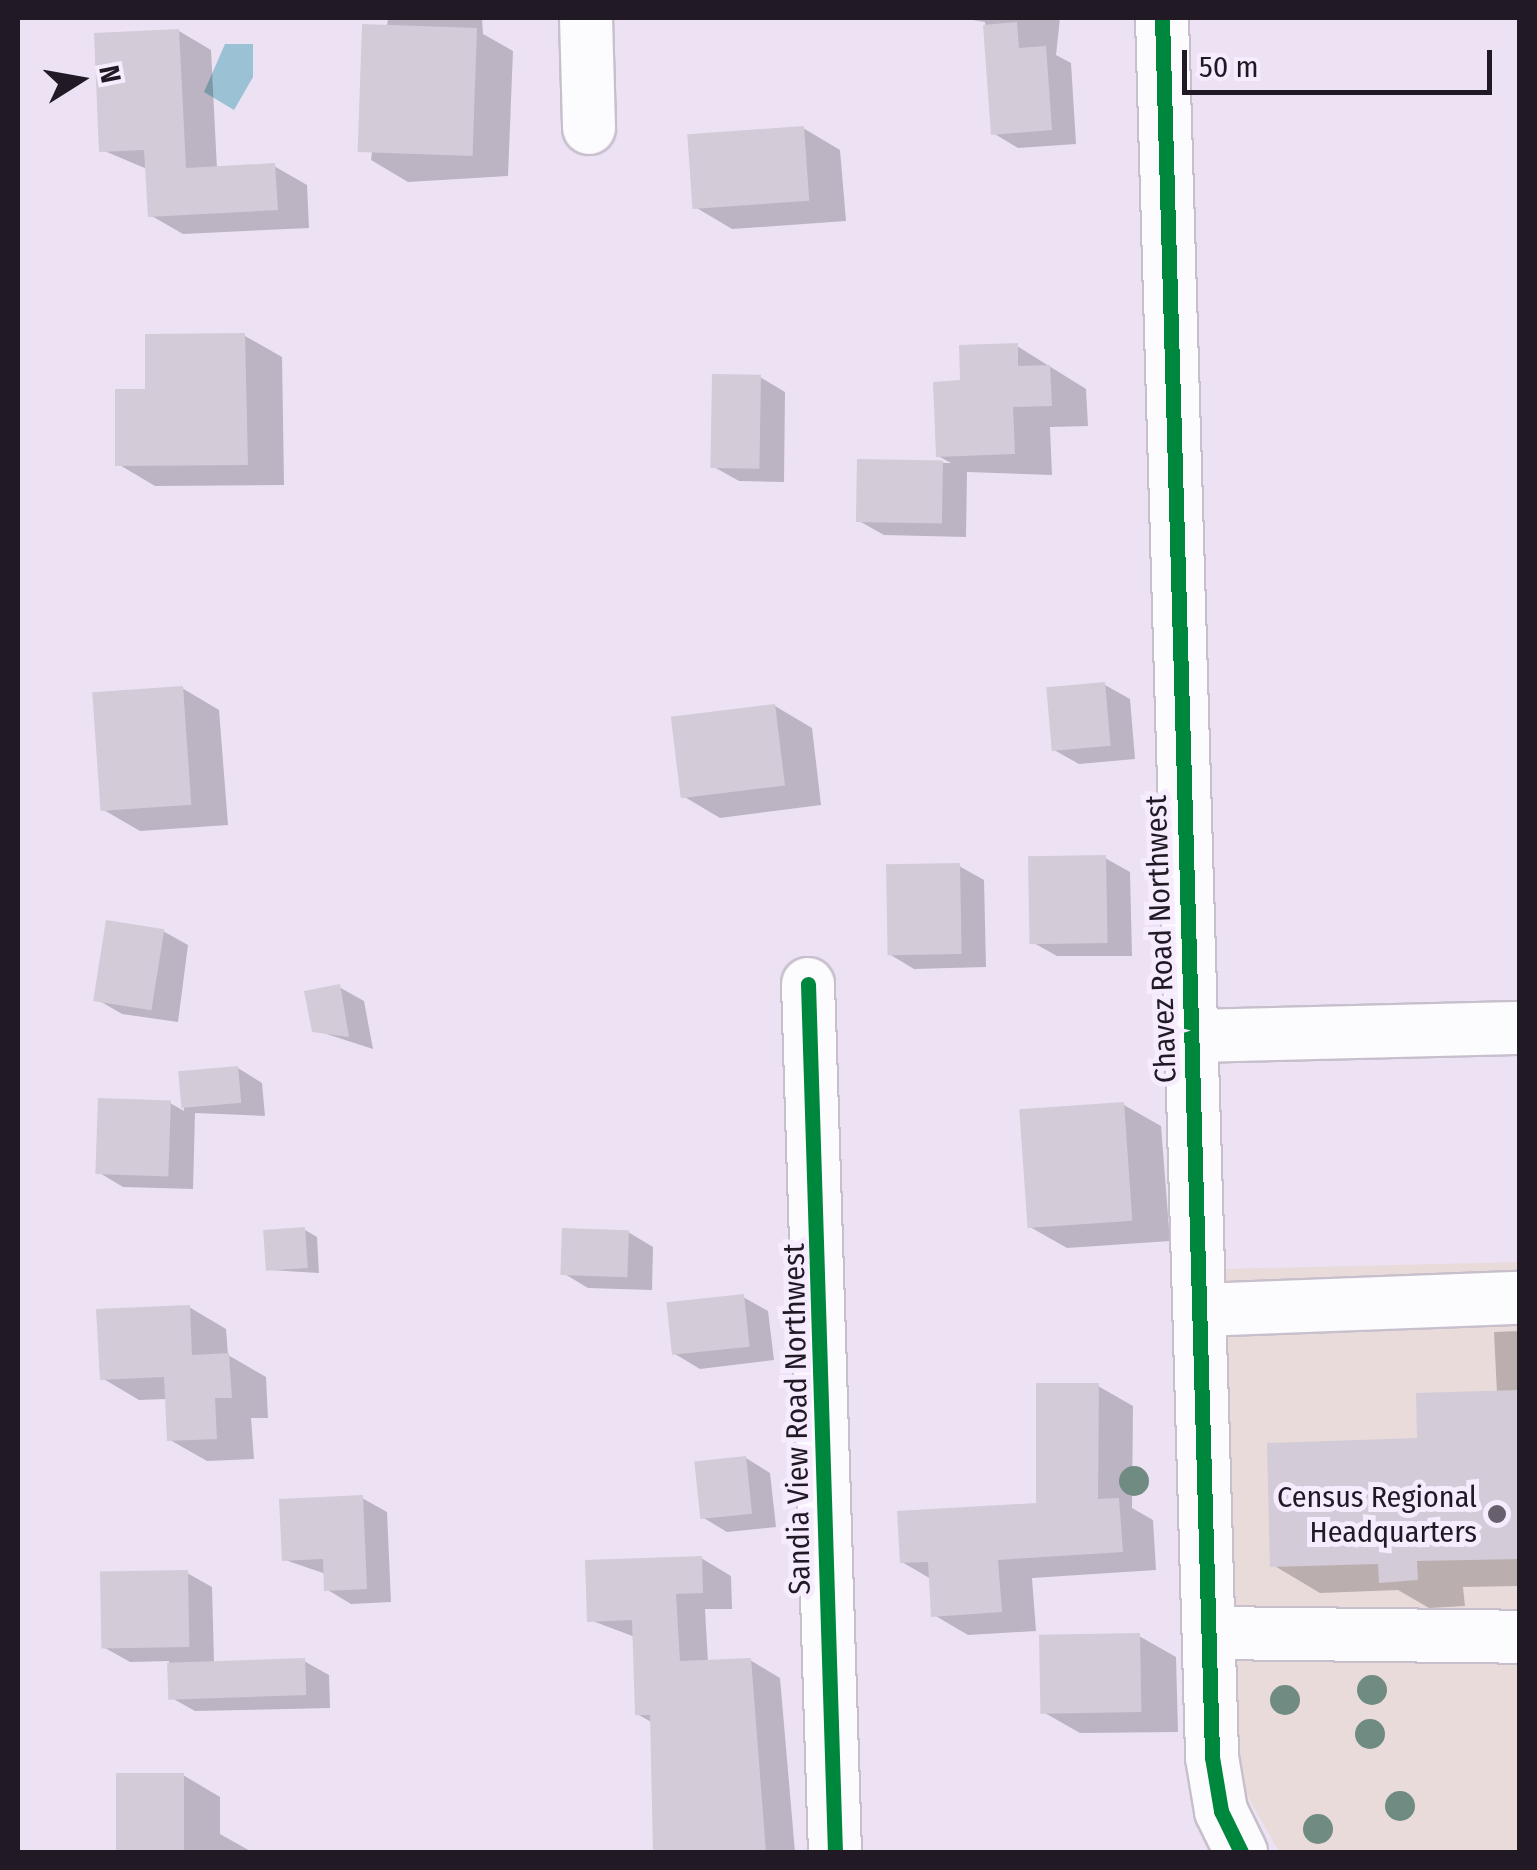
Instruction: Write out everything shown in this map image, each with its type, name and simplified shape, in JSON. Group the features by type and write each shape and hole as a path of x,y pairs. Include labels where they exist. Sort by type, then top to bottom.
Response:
{"street":[{"path":"586,18 588,128"},
{"name":"Chavez Road Northwest","path":"1162,18 1214,1786 1240,1852"},
{"name":"Sandia View Road Northwest","path":"808,984 836,1852"},
{"path":"1191,1036 1520,1028"},
{"path":"1200,1310 1520,1298"},
{"path":"1212,1633 1520,1638"}],"shaded area":[{"path":"1519,1262 1519,1852 1279,1852 1235,1774 1224,1269"}],"water":[{"path":"225,44 253,44 253,77 234,110 204,92"}],"building":[{"path":"1017,22 1019,48 1046,46 1052,130 991,135 983,25"},
{"path":"362,24 477,28 473,156 358,152"},
{"path":"179,29 186,168 275,163 278,210 148,217 144,150 99,152 94,33"},
{"path":"804,126 809,201 693,209 687,134"},
{"path":"245,333 248,465 115,466 115,389 145,389 145,334"},
{"path":"1018,343 1018,366 1050,365 1052,406 1013,407 1015,454 936,457 933,382 960,380 959,345"},
{"path":"712,374 761,375 759,469 710,468"},
{"path":"857,459 943,461 942,523 856,522"},
{"path":"1105,682 1111,746 1052,751 1046,687"},
{"path":"183,686 191,805 101,811 92,692"},
{"path":"775,704 785,785 681,798 671,717"},
{"path":"1106,855 1108,943 1030,944 1028,856"},
{"path":"960,863 962,954 888,955 886,864"},
{"path":"106,920 164,929 151,1010 93,1001"},
{"path":"340,984 349,1037 312,1032 304,991"},
{"path":"238,1066 241,1103 181,1108 178,1071"},
{"path":"98,1098 171,1101 168,1177 95,1174"},
{"path":"1124,1102 1132,1221 1028,1228 1019,1109"},
{"path":"305,1227 308,1268 266,1271 263,1230"},
{"path":"562,1228 629,1230 627,1277 560,1275"},
{"path":"744,1294 750,1347 672,1355 666,1302"},
{"path":"190,1305 192,1355 229,1353 232,1398 215,1398 217,1439 167,1441 164,1377 100,1380 96,1309"},
{"path":"1036,1383 1099,1383 1098,1499 1119,1498 1123,1552 998,1560 1002,1612 931,1617 928,1562 900,1563 897,1511 1036,1503"},
{"path":"1520,1390 1520,1559 1417,1561 1418,1580 1379,1583 1378,1564 1270,1567 1267,1443 1417,1438 1416,1393"},
{"path":"746,1456 752,1514 700,1519 694,1461"},
{"path":"363,1495 367,1589 324,1591 323,1559 282,1561 279,1499"},
{"path":"702,1556 703,1593 676,1594 680,1661 751,1658 766,1852 653,1852 650,1715 635,1715 632,1620 587,1622 585,1560"},
{"path":"188,1570 189,1647 101,1649 100,1572"},
{"path":"1140,1633 1141,1712 1040,1714 1039,1635"},
{"path":"305,1658 306,1695 168,1700 167,1663"},
{"path":"116,1773 184,1773 184,1852 116,1852"}],"cycle path":[{"path":"1162,18 1212,1757 1221,1811 1241,1852"},
{"path":"808,984 835,1852"}],"place":[{"name":"Census Regional Headquarters","path":"1497,1514"}]}
